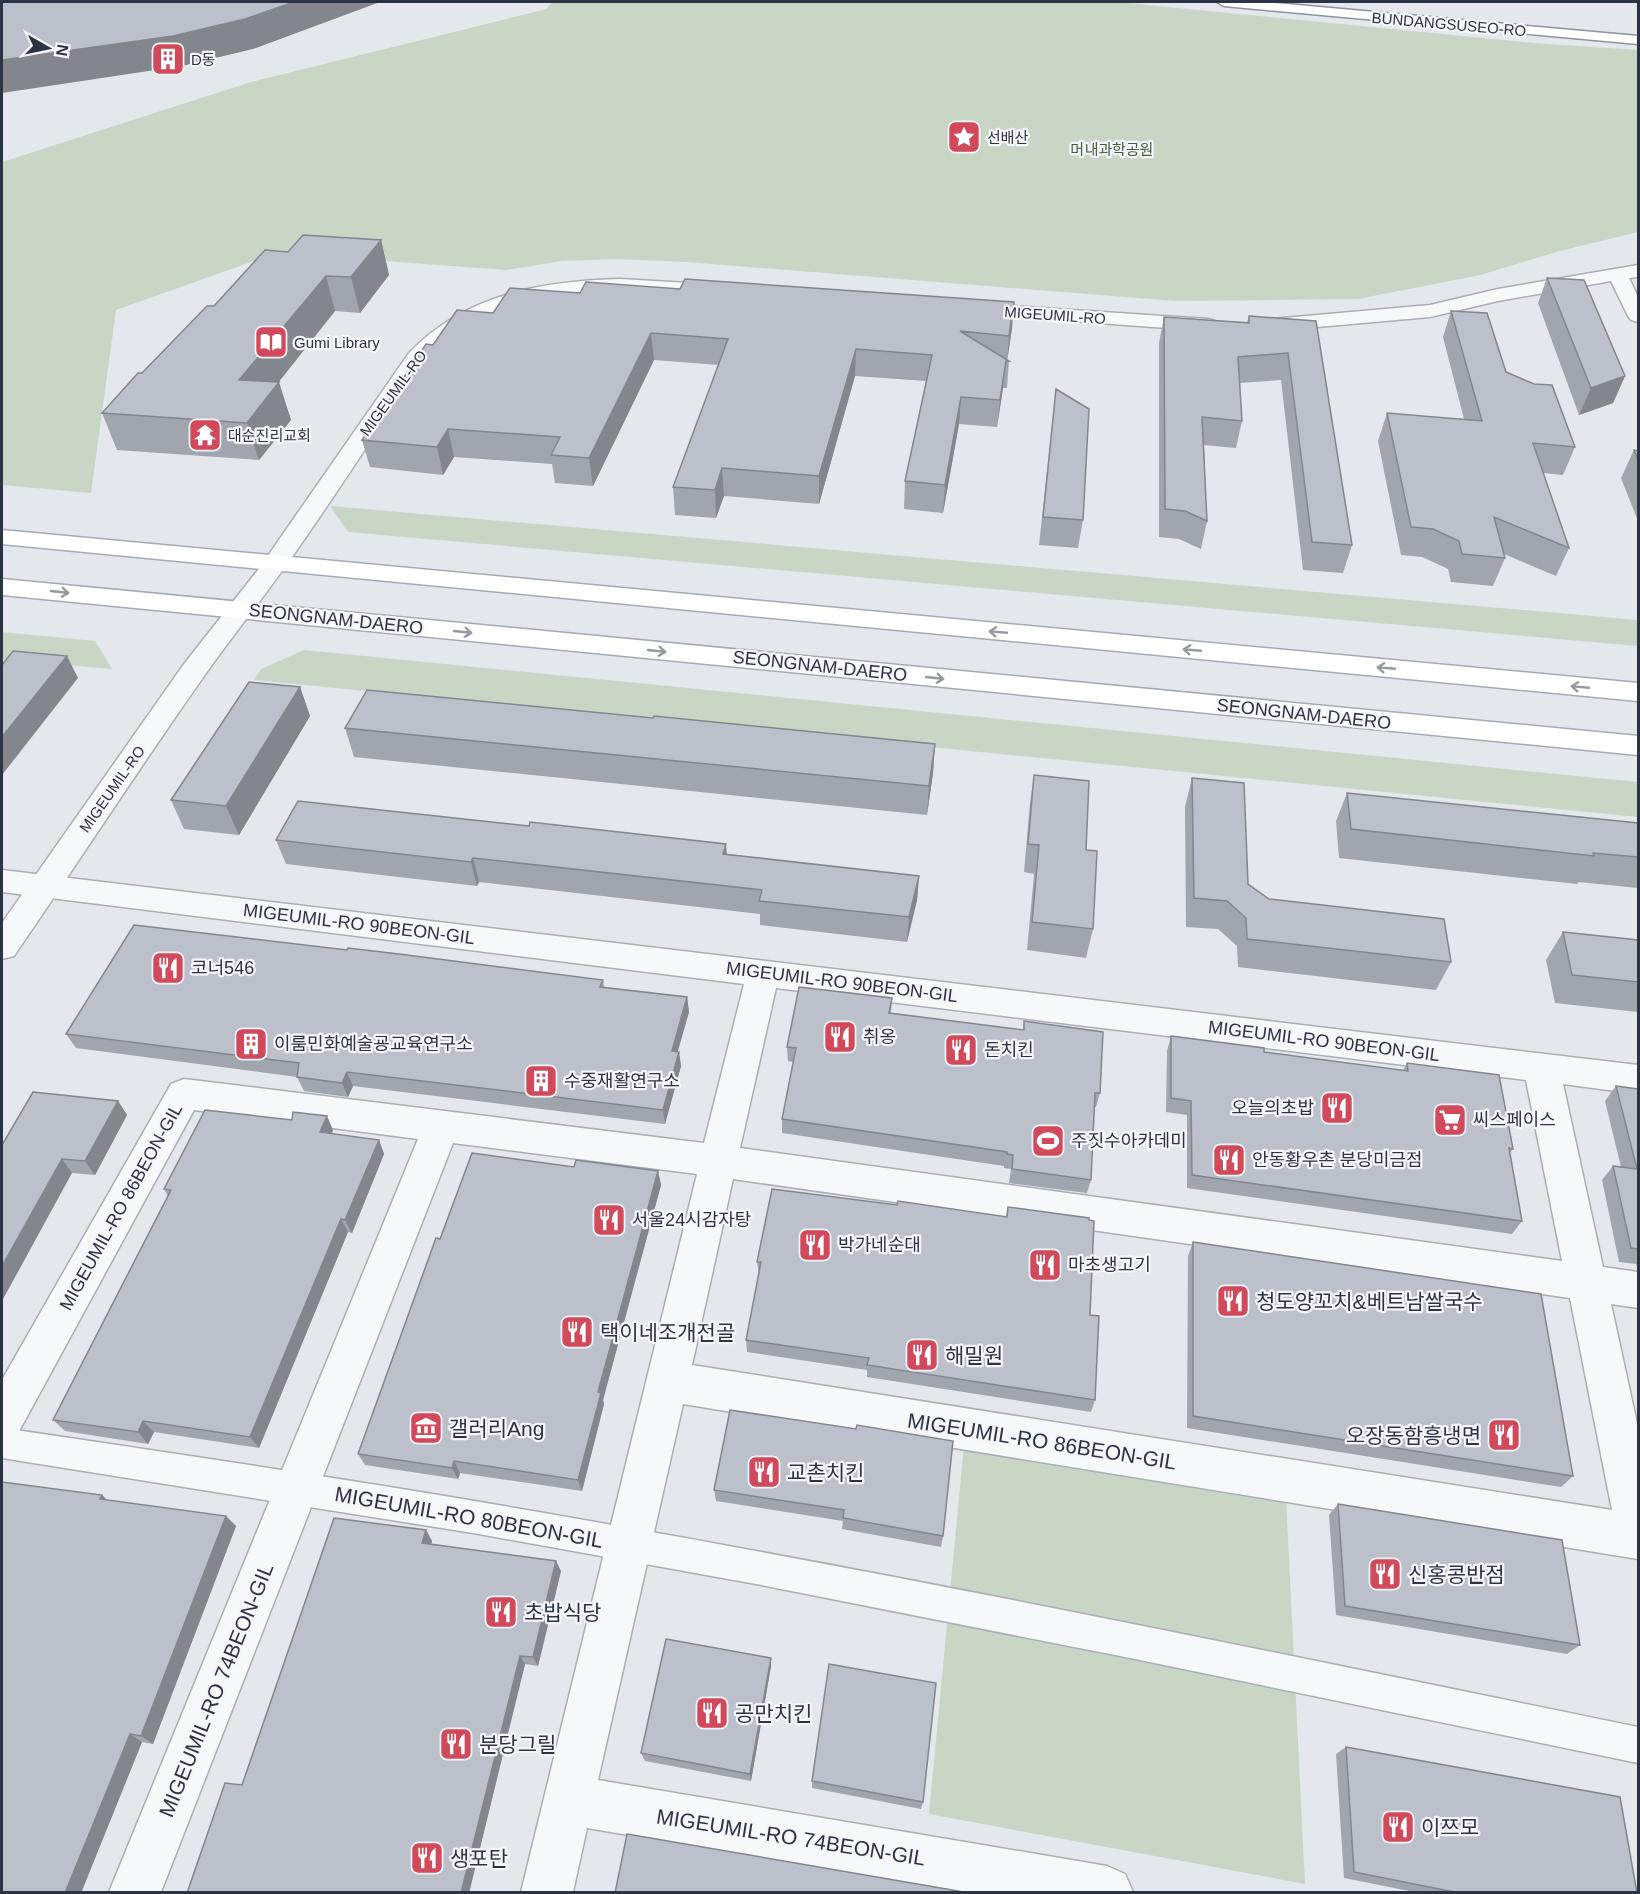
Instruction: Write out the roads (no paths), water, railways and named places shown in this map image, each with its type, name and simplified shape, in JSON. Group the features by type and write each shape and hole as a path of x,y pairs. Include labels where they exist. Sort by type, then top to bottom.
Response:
{"main road":[{"name":"BUNDANGSUSEO-RO","path":"1224,2 1638,40"},
{"name":"BUNDANGSUSEO-RO","path":"1294,2 1638,32"},
{"path":"1354,2 1407,7 1486,20"},
{"path":"2,537 1638,692"},
{"name":"SEONGNAM-DAERO","path":"2,587 1638,746"}],"street":[{"path":"1250,326 1336,321 1430,311 1498,295 1628,273 1638,316"},
{"name":"MIGEUMIL-RO","path":"2,947 196,668 276,563 401,378 429,344 454,324 504,300 577,285 616,284 746,293"},
{"name":"MIGEUMIL-RO","path":"948,308 1227,326"},
{"name":"MIGEUMIL-RO 90BEON-GIL","path":"2,881 1638,1079"},
{"path":"547,1893 763,973"},
{"path":"1541,1067 1638,1527"},
{"name":"MIGEUMIL-RO 86BEON-GIL","path":"2,1420 184,1094 719,1161 1638,1290"},
{"path":"297,1488 441,1126"},
{"name":"MIGEUMIL-RO 86BEON-GIL","path":"667,1381 1638,1537"},
{"name":"MIGEUMIL-RO 80BEON-GIL","path":"2,1443 297,1488 629,1544 1280,1671 1638,1745"},
{"name":"MIGEUMIL-RO 74BEON-GIL","path":"135,1893 297,1488"},
{"name":"MIGEUMIL-RO 74BEON-GIL","path":"569,1800 927,1860 1107,1893"}],"place":[{"name":"D동","path":"168,59"},
{"name":"선배산","path":"964,137"},
{"name":"Gumi Library","path":"271,342"},
{"name":"대순진리교회","path":"205,435"},
{"name":"코너546","path":"168,968"},
{"name":"취옹","path":"840,1037"},
{"name":"이룸민화예술굥교육연구소","path":"251,1044"},
{"name":"돈치킨","path":"961,1050"},
{"name":"수중재활연구소","path":"541,1081"},
{"name":"오늘의초밥","path":"1337,1108"},
{"name":"씨스페이스","path":"1450,1120"},
{"name":"주짓수아카데미","path":"1048,1141"},
{"name":"안동황우촌 분당미금점","path":"1229,1160"},
{"name":"서울24시감자탕","path":"609,1220"},
{"name":"박가네순대","path":"815,1245"},
{"name":"마초생고기","path":"1045,1265"},
{"name":"청도양꼬치&베트남쌀국수","path":"1233,1301"},
{"name":"택이네조개전골","path":"577,1332"},
{"name":"해밀원","path":"922,1355"},
{"name":"갤러리Ang","path":"426,1428"},
{"name":"오장동함흥냉면","path":"1504,1435"},
{"name":"교촌치킨","path":"764,1472"},
{"name":"신홍콩반점","path":"1385,1574"},
{"name":"초밥식당","path":"501,1612"},
{"name":"공만치킨","path":"712,1713"},
{"name":"분당그릴","path":"456,1744"},
{"name":"이쯔모","path":"1398,1827"},
{"name":"생포탄","path":"427,1858"}],"park label":[{"name":"머내과학공원","path":"1112,149"}]}
